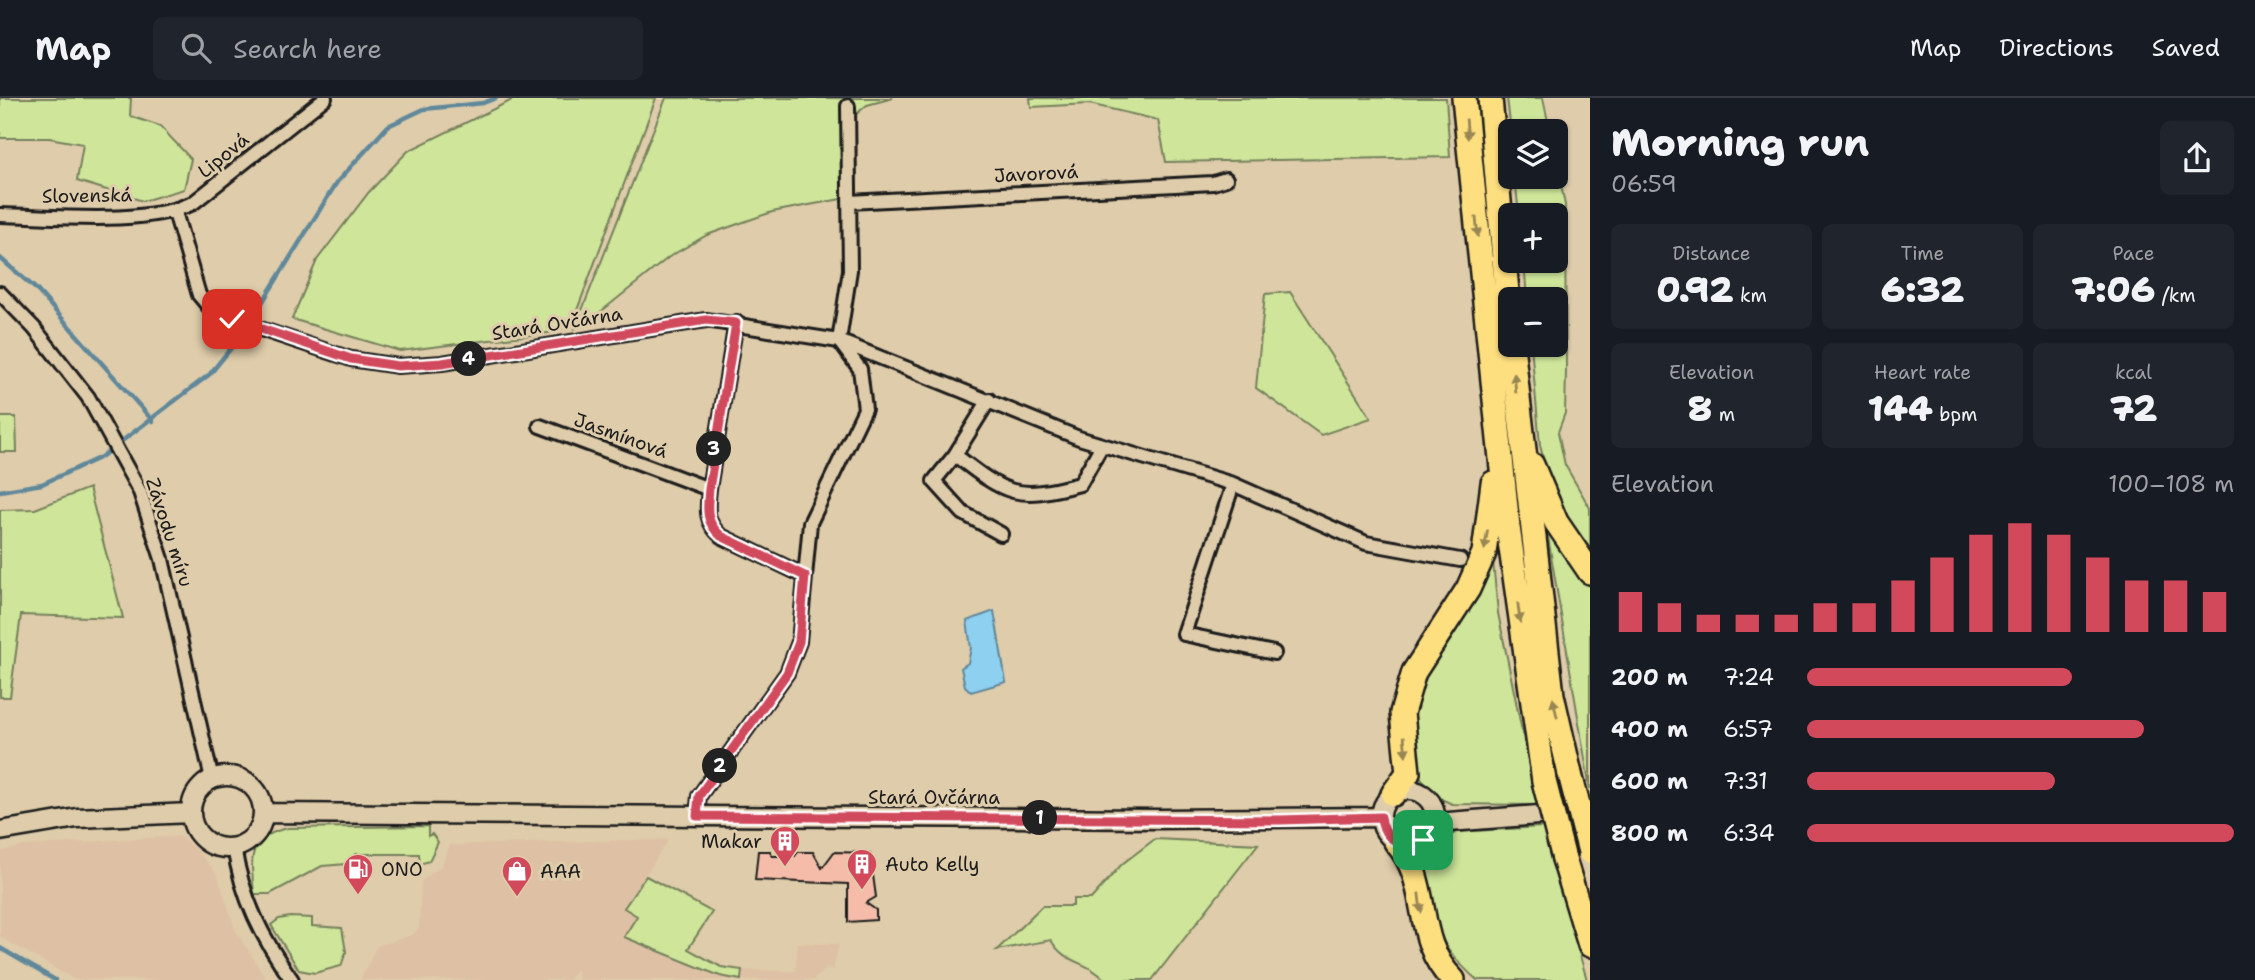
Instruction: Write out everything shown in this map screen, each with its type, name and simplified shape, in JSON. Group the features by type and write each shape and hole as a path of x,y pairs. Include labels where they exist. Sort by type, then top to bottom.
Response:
{"highway":[{"path":"1464,98 1507,423 1552,695 1590,852"},
{"path":"1490,98 1507,287"},
{"path":"1393,794 1402,786 1408,773 1402,713 1414,672 1468,589 1484,553 1507,423 1511,357"},
{"path":"1507,423 1551,513 1590,572"},
{"path":"1507,423 1523,646 1544,781 1590,946"},
{"path":"1396,842 1417,874 1423,923 1430,946 1453,980"}],"main road":[{"path":"231,776 249,783 261,798 263,813 256,834 233,847 218,846 205,840 195,827 191,813 198,792 212,779 231,776"},
{"path":"1407,790 1421,793 1431,803 1436,823 1428,836 1416,843 1396,842 1385,832 1381,817 1384,805 1393,794 1407,790"},
{"path":"1436,823 1590,811"},
{"path":"0,831 77,818 191,813"},
{"name":"Stará Ovčárna","path":"263,813 1226,820 1381,817"}],"street":[{"name":"Lipová","path":"175,212 193,203 325,98"},
{"path":"697,816 699,796 787,673 799,642 810,523 865,410 860,369 839,341 850,270 848,106"},
{"name":"Javorová","path":"849,202 1213,183 1226,179"},
{"name":"Slovenská","path":"0,215 102,217 175,212"},
{"name":"Stará Ovčárna","path":"175,212 199,295 215,314 351,359 398,366 442,363 706,320 839,341 1102,445 1233,484 1366,543 1460,560"},
{"name":"Závodu míru","path":"0,293 61,360 110,435 140,492 162,559 212,779"},
{"path":"736,323 706,511 711,527 721,536 805,576"},
{"path":"989,400 955,455 934,481 963,513 1001,534"},
{"name":"Jasmínová","path":"540,426 709,489"},
{"path":"955,455 986,479 1018,495 1049,492 1080,484 1096,460 1102,445"},
{"path":"1233,484 1184,634 1274,653"},
{"path":"233,847 249,907 292,980"}],"shaded area":[{"path":"179,836 194,847 217,874 236,931 267,980 75,980 0,937 0,852 23,846"},
{"path":"669,839 624,908 637,916 625,936 720,976 738,980 579,980 577,969 568,980 360,980 377,946 414,934 419,928 421,881 441,866 450,845"},
{"path":"797,943 839,944 833,971 828,967 814,980 741,980 742,970 796,971"}],"green space":[{"path":"0,98 131,98 130,116 160,126 191,159 184,189 143,201 77,181 83,144 49,138 0,138"},
{"path":"516,98 656,98 573,321 555,332 400,351 292,319 317,260 369,192 408,151"},
{"path":"666,98 893,98 867,105 854,116 854,191 841,199 772,212 707,235 669,257 588,322 575,328"},
{"path":"1030,98 1446,98 1450,157 1166,162 1158,120 1089,104 1031,107"},
{"path":"1507,98 1543,98 1547,119 1510,119"},
{"path":"1516,189 1562,189 1565,203 1518,203"},
{"path":"1525,273 1565,273 1565,287 1526,287"},
{"path":"1290,292 1371,418 1321,435 1256,388 1265,294"},
{"path":"1532,357 1566,357 1565,413 1558,432 1565,465 1590,508 1590,550 1578,544 1547,474 1540,445"},
{"path":"0,417 16,417 17,452 0,452"},
{"path":"89,488 123,618 21,615 10,697 0,697 0,510 35,509"},
{"path":"1546,525 1563,553 1590,584 1590,789"},
{"path":"1493,562 1498,613 1537,805 1452,804 1441,799 1418,776 1413,729 1416,700 1429,669 1476,598"},
{"path":"428,826 428,836 432,834 438,842 429,861 420,864 419,854 356,854 347,864 322,866 270,894 254,894 254,851 258,843 274,832 288,828"},
{"path":"1543,827 1587,980 1477,980 1452,954 1438,932 1420,859 1423,849 1457,832"},
{"path":"1155,839 1258,844 1152,980 1105,980 1063,954 1051,940 997,950 1042,906 1073,906 1073,899 1091,899 1122,864"},
{"path":"646,876 712,912 688,949 721,967 742,970 741,980 720,976 624,937 637,916 624,908"},
{"path":"312,918 312,926 342,928 346,952 341,966 315,973 299,970 271,925 279,919"}],"water":[{"path":"994,611 1006,682 971,692 965,686 961,668 968,663 971,648 967,621"}],"building":[{"path":"758,851 770,851 772,856 795,856 798,852 813,852 822,868 834,852 870,853 876,897 866,903 876,910 876,920 848,922 848,884 755,880"}],"waterway":[{"path":"0,491 42,484 101,457 210,374 244,332 337,182 388,126 424,109 483,103 496,98"},
{"path":"0,258 36,289 153,421"},
{"path":"0,948 55,980"}],"place":[{"name":"Makar","path":"785,868"},
{"name":"Auto Kelly","path":"862,891"},
{"name":"ONO","path":"358,896"},
{"name":"AAA","path":"517,898"}],"route":[{"path":"232,319 351,359 398,366 442,363 706,320 736,323 706,511 711,527 721,536 805,576 799,642 787,673 699,796 697,816 1280,820 1381,817 1385,832 1396,842 1409,845 1423,840"}]}
